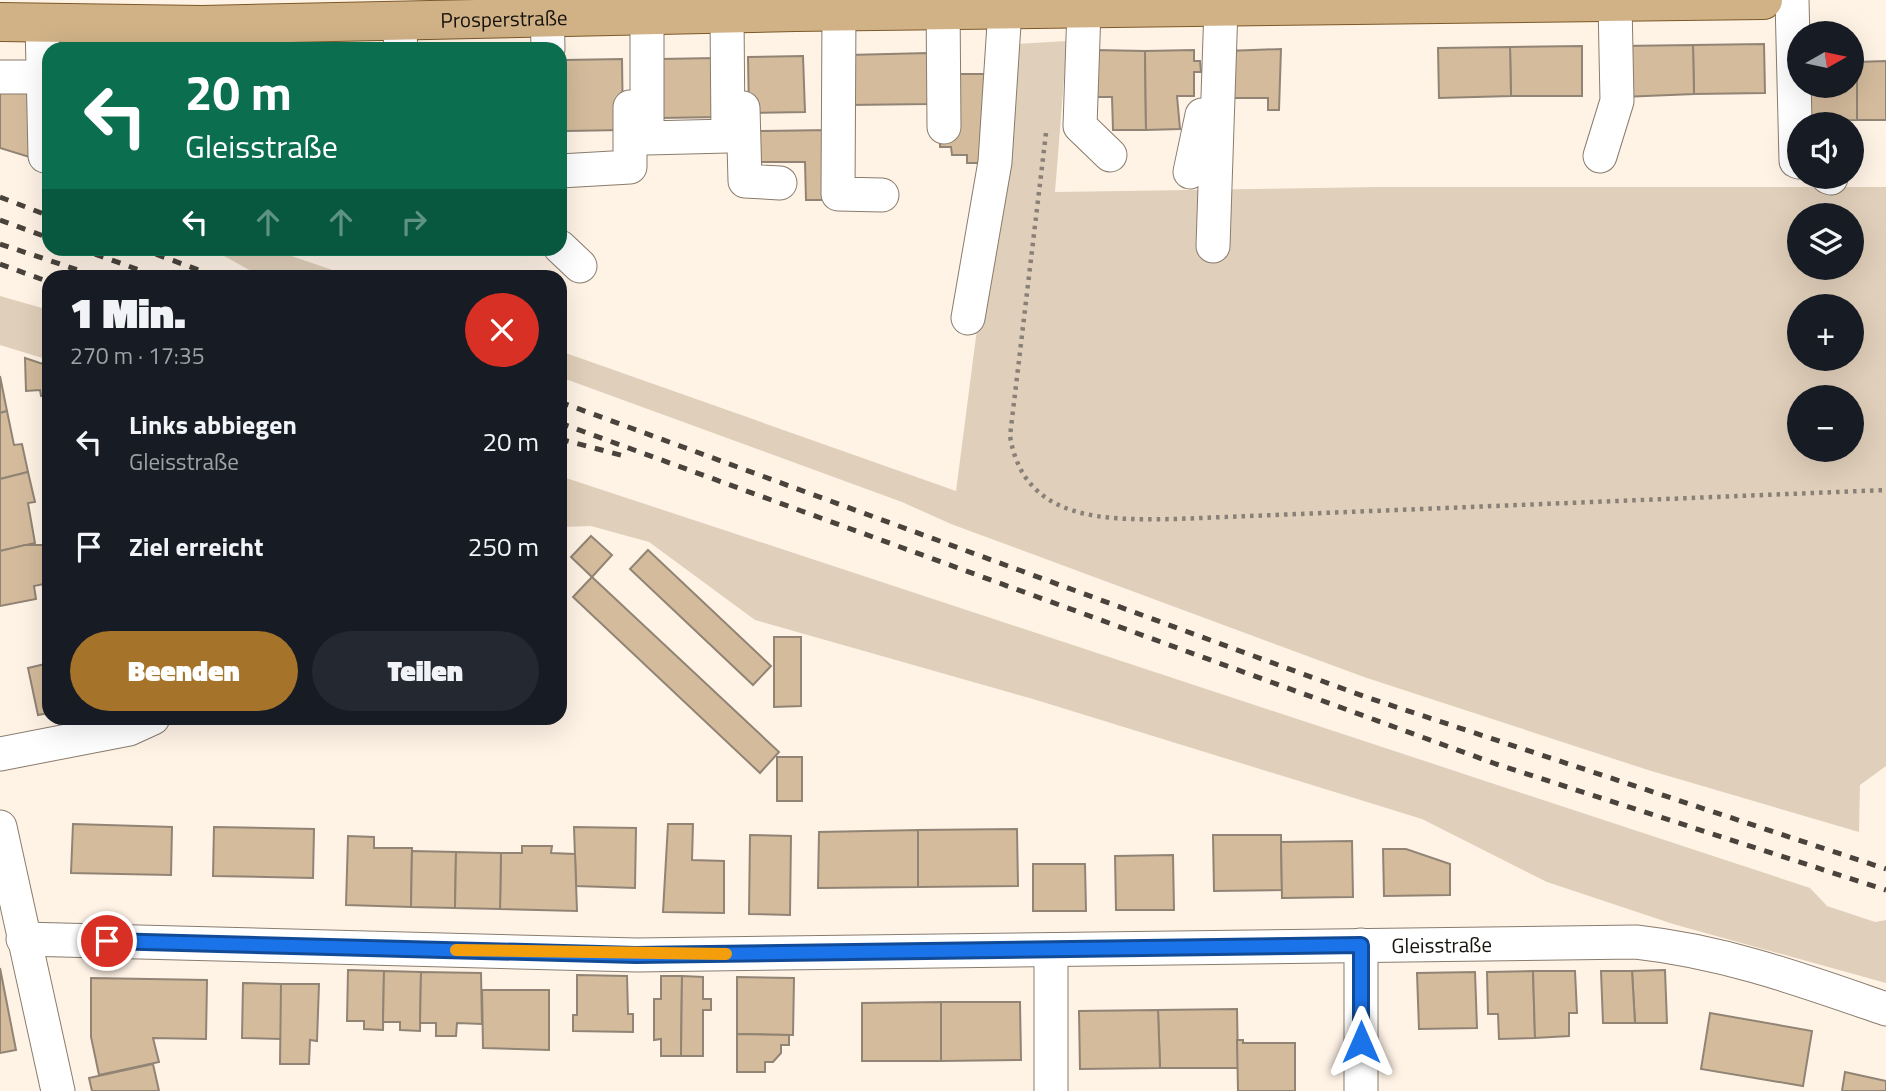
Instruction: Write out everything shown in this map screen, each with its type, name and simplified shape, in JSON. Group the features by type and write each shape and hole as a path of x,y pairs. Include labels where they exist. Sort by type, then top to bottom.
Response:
{"main road":[{"name":"Prosperstraße","path":"0,22 53,24 315,12 400,35 538,18 658,13 734,15 795,4 839,12 943,5 1084,9 1763,0"}],"street":[{"path":"1776,0 1778,120"},
{"path":"1792,0 1795,112"},
{"path":"1600,156 1617,102 1615,3"},
{"path":"943,5 944,127"},
{"path":"968,318 995,162 1017,6"},
{"path":"1190,173 1203,106 1215,7"},
{"path":"1213,246 1215,7"},
{"path":"1084,9 1080,126 1110,155"},
{"path":"839,12 838,194 882,195"},
{"path":"658,13 647,138 728,136 734,15"},
{"path":"567,171 630,167 658,13"},
{"path":"734,15 745,181 780,183"},
{"path":"50,42 53,24"},
{"path":"0,77 42,77"},
{"path":"0,754 129,729 138,725"},
{"path":"3,855 58,1091"},
{"name":"Gleisstraße","path":"23,939 636,955 1636,942 1686,948 1751,962 1886,1009"},
{"path":"1361,945 1361,1091"},
{"path":"1051,950 1051,1091"}],"path":[{"path":"1046,125 1010,436 1017,465 1027,481 1045,496 1074,512 1099,519 1119,520 1228,518 1886,489"}],"shaded area":[{"path":"1067,41 1055,192 1381,187 1886,187 1886,766 1860,785 1859,832 1648,770 1364,677 951,524 902,502 567,380 567,353 956,491 1014,44"},
{"path":"225,256 291,256 332,270 251,270"},
{"path":"0,296 42,308 42,358 0,345"},
{"path":"567,478 1810,888 1827,906 1875,922 1886,920 1886,983 1673,924 1547,882 1422,819 1033,699 755,620 649,542 591,526 567,527"}],"building":[{"path":"1764,44 1765,93 1694,94 1693,45"},
{"path":"1693,45 1694,94 1622,97 1621,46"},
{"path":"1582,46 1582,96 1511,96 1510,47"},
{"path":"1510,47 1511,96 1439,98 1438,48"},
{"path":"1281,49 1279,110 1268,110 1268,98 1227,98 1227,51"},
{"path":"1095,50 1145,51 1146,130 1113,130 1112,97 1096,97"},
{"path":"1194,50 1194,61 1200,61 1201,72 1194,72 1194,96 1177,96 1180,129 1146,130 1145,51"},
{"path":"928,53 928,104 849,105 848,55"},
{"path":"803,56 805,112 749,113 748,57"},
{"path":"717,58 720,117 660,118 659,59"},
{"path":"622,59 623,130 567,131 567,60"},
{"path":"1886,61 1886,120 1864,120 1864,112 1857,112 1857,98 1864,98 1864,62"},
{"path":"951,74 992,74 982,163 967,163 967,155 952,155 951,147 940,147 940,127"},
{"path":"38,82 39,160 0,148 0,83"},
{"path":"1807,98 1857,98 1857,112 1807,112"},
{"path":"831,130 829,200 806,200 805,162 757,162 756,131"},
{"path":"25,358 42,364 42,396 40,390 26,391"},
{"path":"0,376 7,411 0,413"},
{"path":"7,411 14,445 22,444 28,472 0,479 0,413"},
{"path":"28,472 35,502 28,503 35,543 0,551 0,479"},
{"path":"591,536 612,555 592,577 571,557"},
{"path":"25,545 42,545 42,584 34,586 36,599 0,606 0,551"},
{"path":"648,550 771,666 753,685 630,569"},
{"path":"592,577 779,752 760,773 573,597"},
{"path":"774,637 801,637 801,706 774,707"},
{"path":"42,665 42,714 38,715 28,668"},
{"path":"777,757 802,757 802,801 777,801"},
{"path":"73,824 172,827 171,875 71,873"},
{"path":"668,824 693,824 692,860 724,861 724,913 663,912"},
{"path":"214,827 314,829 313,878 213,876"},
{"path":"574,827 636,828 635,888 576,886"},
{"path":"1017,829 1018,886 918,887 918,830"},
{"path":"918,830 918,887 818,888 819,832"},
{"path":"750,835 791,836 790,915 749,914"},
{"path":"1213,835 1281,835 1282,890 1214,891"},
{"path":"348,836 374,837 374,848 412,848 411,907 346,905"},
{"path":"1352,841 1353,897 1282,898 1281,842"},
{"path":"522,846 552,846 551,853 575,854 577,911 500,909 501,853 522,853"},
{"path":"1383,849 1406,849 1450,864 1450,895 1384,896"},
{"path":"412,851 456,852 455,908 411,907"},
{"path":"456,852 501,853 500,909 455,908"},
{"path":"1173,855 1174,910 1116,910 1115,856"},
{"path":"1033,864 1085,864 1086,911 1033,911"},
{"path":"0,968 16,1050 0,1053"},
{"path":"348,970 384,971 383,1030 364,1029 364,1021 347,1021"},
{"path":"1665,970 1667,1023 1635,1023 1632,971"},
{"path":"384,971 421,972 420,1031 400,1030 400,1022 383,1022"},
{"path":"1533,971 1535,1038 1499,1039 1498,1014 1488,1014 1487,972"},
{"path":"1533,971 1575,971 1577,1013 1569,1013 1569,1036 1535,1038"},
{"path":"1601,971 1632,971 1635,1023 1603,1023"},
{"path":"421,972 481,973 482,1024 457,1023 456,1036 436,1036 436,1023 420,1023"},
{"path":"1475,972 1477,1028 1419,1029 1417,973"},
{"path":"577,975 627,976 628,1014 633,1014 633,1032 573,1031 573,1015 577,1015"},
{"path":"661,976 682,976 681,1056 661,1056 661,1039 654,1040 654,999 661,999"},
{"path":"682,976 703,977 703,999 711,999 711,1010 703,1010 703,1056 681,1056"},
{"path":"737,977 794,978 793,1035 737,1034"},
{"path":"91,978 207,980 206,1039 153,1038 159,1062 99,1075 91,1037"},
{"path":"243,983 281,984 281,1039 242,1038"},
{"path":"281,984 319,984 317,1041 310,1040 309,1064 280,1064"},
{"path":"482,990 549,990 549,1050 483,1048"},
{"path":"941,1002 941,1061 862,1061 862,1003"},
{"path":"941,1002 1020,1002 1021,1060 941,1061"},
{"path":"1237,1009 1238,1068 1160,1068 1158,1010"},
{"path":"1158,1010 1160,1068 1080,1069 1079,1011"},
{"path":"1710,1013 1812,1031 1803,1086 1701,1069"},
{"path":"737,1034 789,1035 789,1045 781,1045 781,1053 773,1062 765,1062 765,1072 737,1072"},
{"path":"1237,1040 1243,1040 1243,1043 1295,1043 1295,1091 1238,1091"},
{"path":"153,1064 159,1091 92,1091 89,1078"},
{"path":"1845,1072 1886,1081 1886,1091 1842,1091"}],"railway":[{"path":"0,197 42,213"},
{"path":"0,220 42,235"},
{"path":"0,244 78,270"},
{"path":"100,256 139,270"},
{"path":"161,256 199,270"},
{"path":"0,264 42,279"},
{"path":"567,405 1363,696 1886,869"},
{"path":"567,426 1496,764 1886,890"},
{"path":"567,441 628,457"}],"slow traffic":[{"path":"456,950 636,955 726,954"}],"route":[{"path":"107,941 636,955 1361,945 1361,1042"}]}
